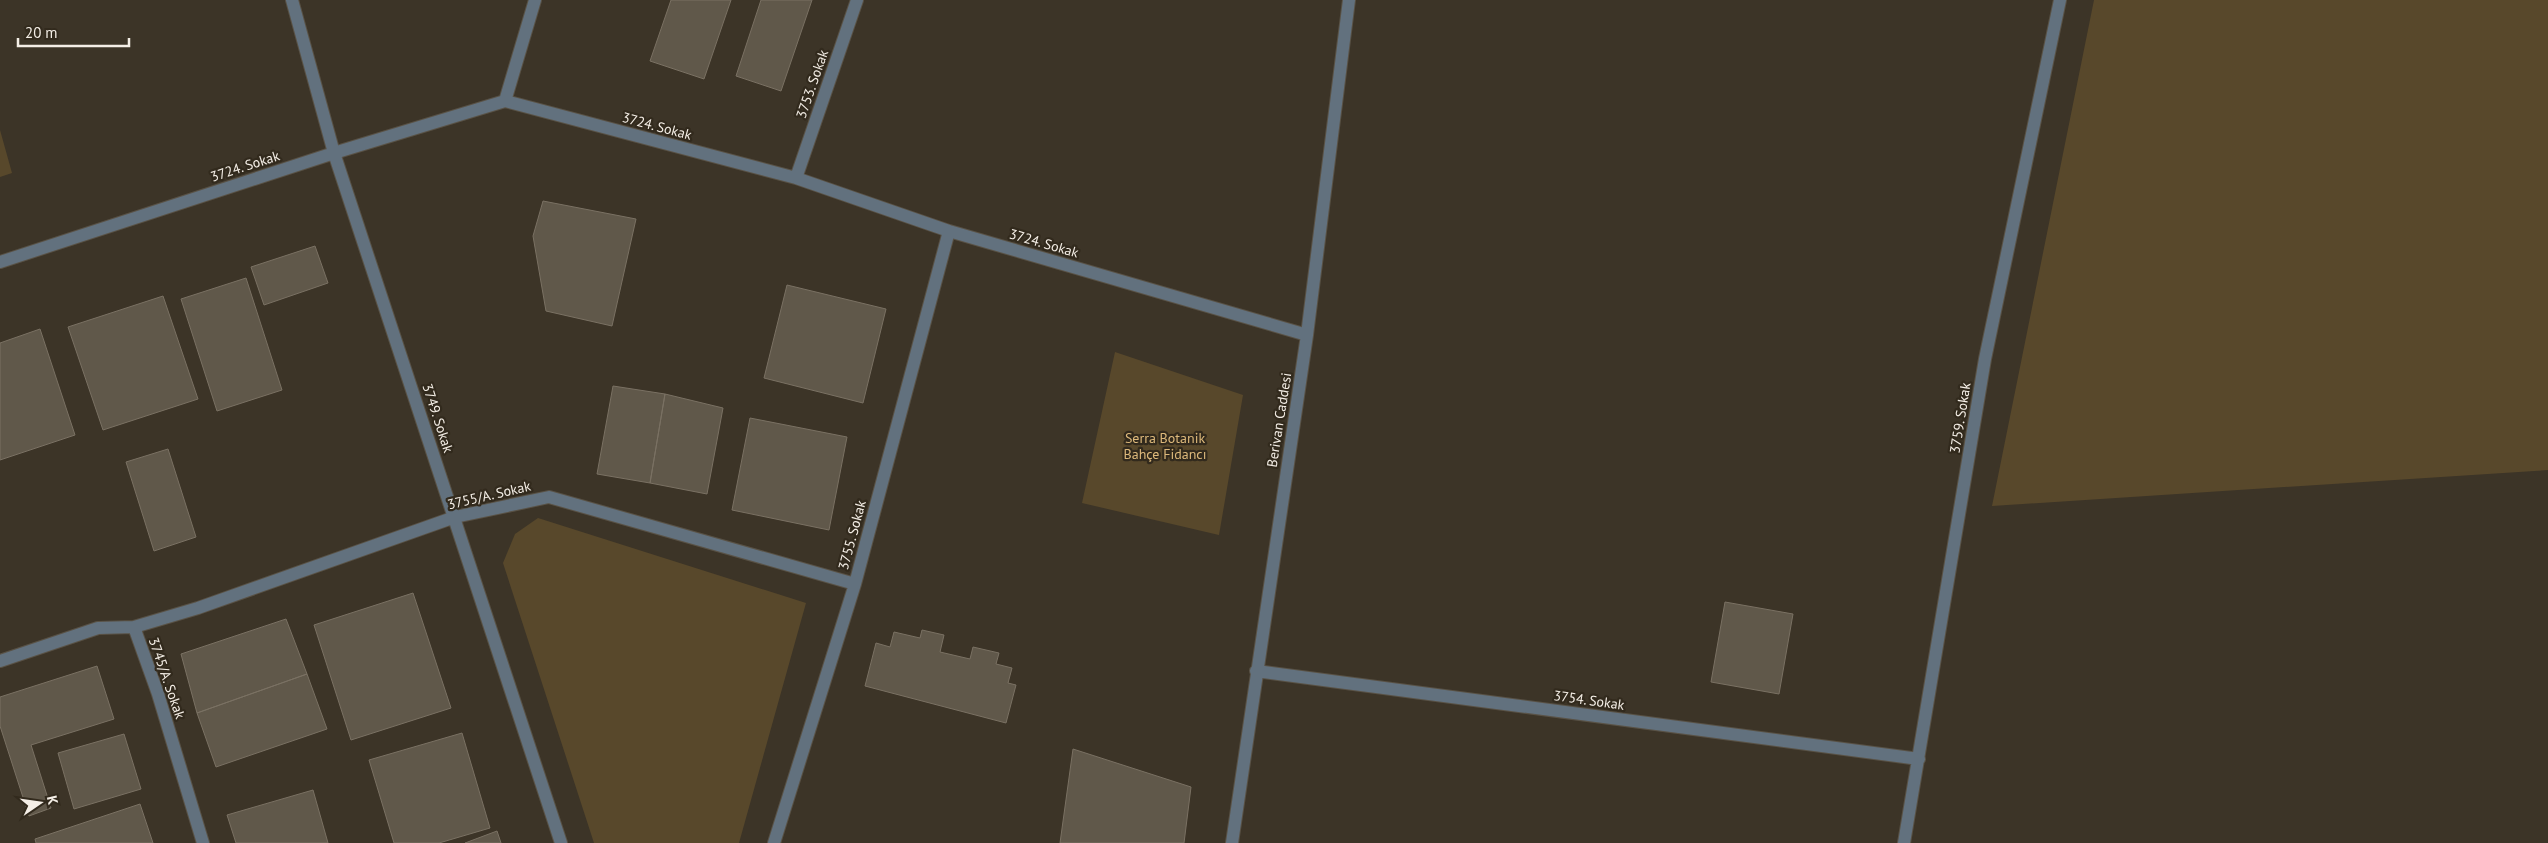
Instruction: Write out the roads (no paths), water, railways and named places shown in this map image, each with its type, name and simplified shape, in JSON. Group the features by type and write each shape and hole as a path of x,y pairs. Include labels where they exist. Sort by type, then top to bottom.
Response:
{"street":[{"name":"3749. Sokak","path":"292,0 334,153 561,843"},
{"path":"505,101 535,0"},
{"name":"3753. Sokak","path":"796,178 857,0"},
{"name":"Berivan Caddesi","path":"1232,843 1307,335 1349,0"},
{"name":"3759. Sokak","path":"1904,843 1985,359 2060,0"},
{"name":"3724. Sokak","path":"0,262 334,153 505,101 796,178 948,231 1307,335"},
{"name":"3755. Sokak","path":"774,843 855,584 948,231"},
{"name":"3755/A. Sokak","path":"134,627 198,608 455,517 549,497 855,584"},
{"name":"3745/A. Sokak","path":"0,661 98,628 134,627 158,694 204,843"},
{"name":"3754. Sokak","path":"1256,671 1919,759"}],"park label":[{"name":"Serra Botanik Bahçe Fidancı","path":"1165,446"}]}
